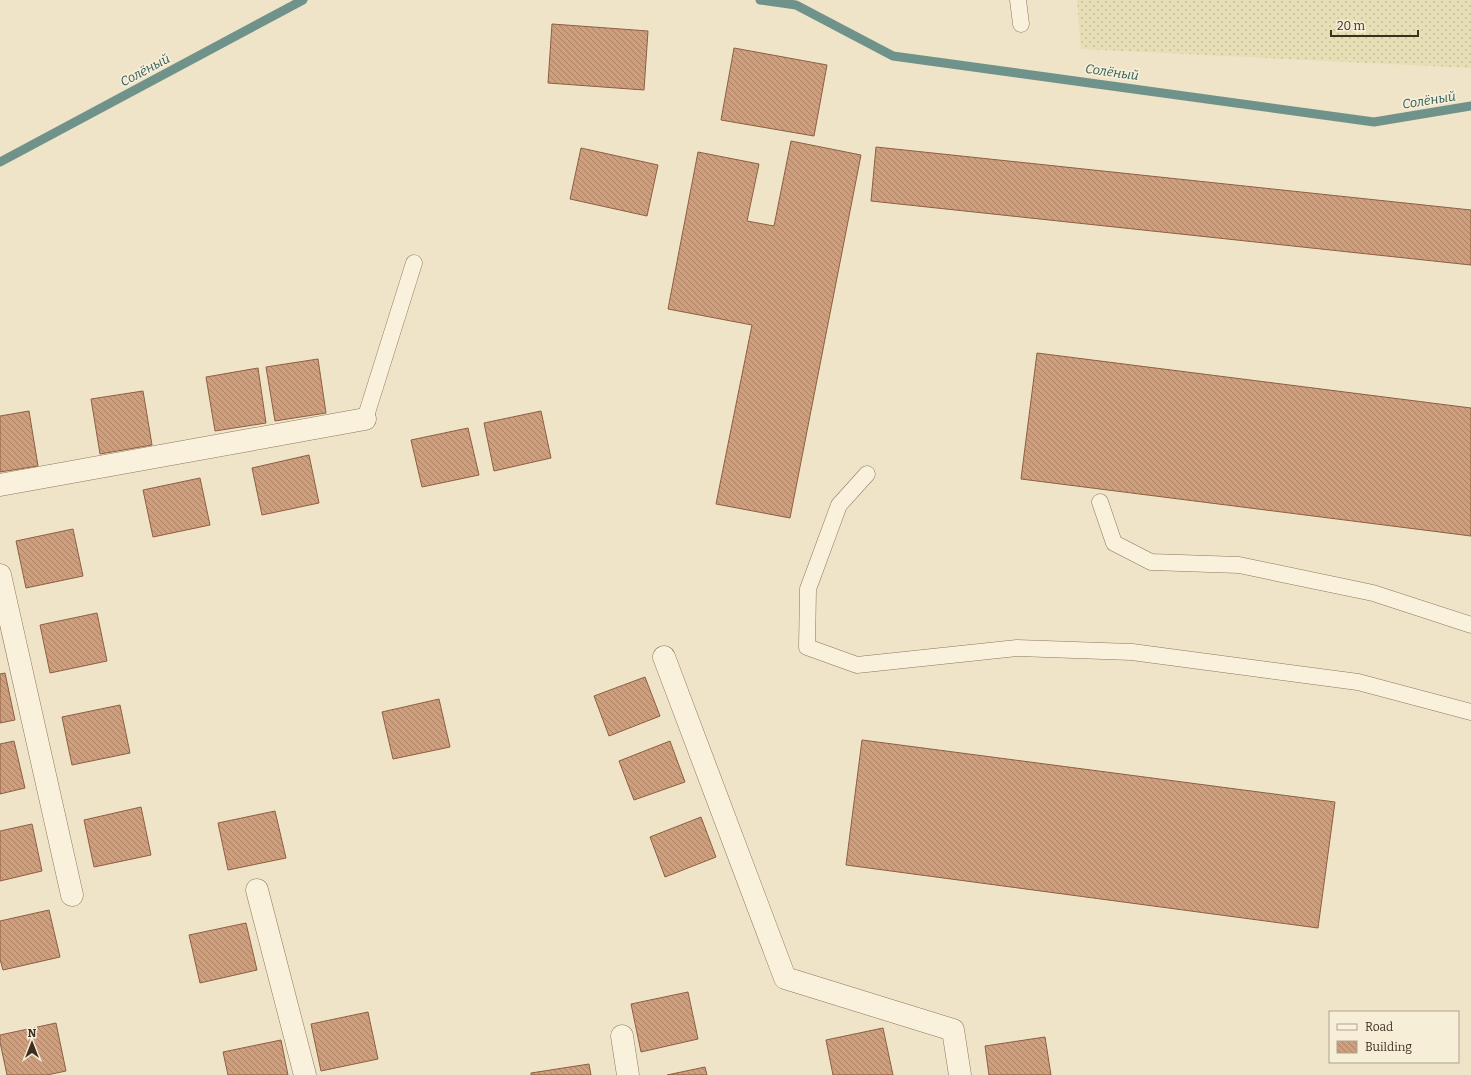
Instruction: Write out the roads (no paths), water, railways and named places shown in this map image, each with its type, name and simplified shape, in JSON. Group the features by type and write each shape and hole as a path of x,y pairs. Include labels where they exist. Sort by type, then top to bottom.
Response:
{"street":[{"path":"0,485 365,419"},
{"path":"0,575 72,895"},
{"path":"664,657 785,978 953,1030 960,1075"},
{"path":"257,890 305,1075"},
{"path":"622,1036 628,1075"}],"lane":[{"path":"1018,0 1021,24"},
{"path":"365,419 414,263"},
{"path":"867,474 839,505 808,589 807,647 857,665 1017,648 1132,652 1358,682 1471,712"},
{"path":"1100,502 1114,543 1151,562 1239,565 1373,593 1471,625"}],"waterway":[{"name":"Солёный","path":"0,162 303,0"},
{"name":"Солёный","path":"760,0 796,5 893,56 1374,122 1471,106"}]}
